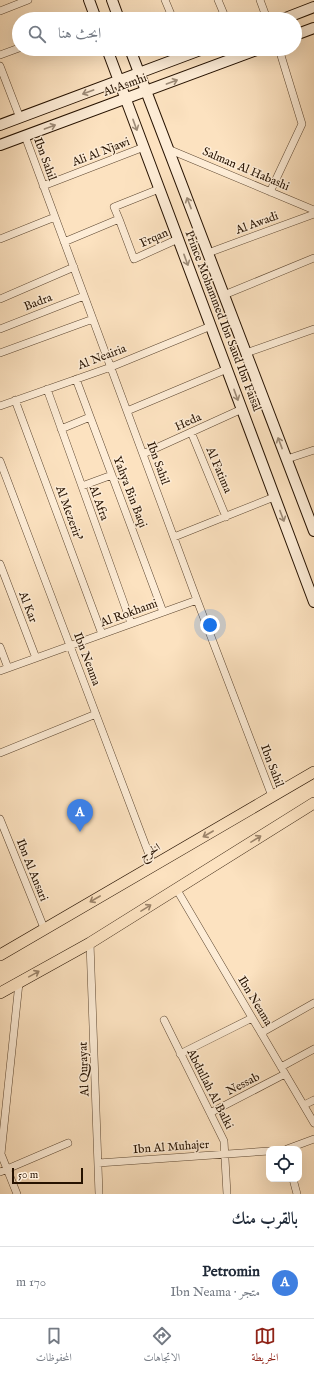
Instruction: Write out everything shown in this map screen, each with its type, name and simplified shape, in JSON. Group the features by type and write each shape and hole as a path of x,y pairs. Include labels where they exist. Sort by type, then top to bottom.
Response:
{"main road":[{"name":"الخرج","path":"0,955 314,772"},
{"path":"0,993 90,943 314,803"}],"street":[{"path":"0,11 28,0"},
{"path":"89,0 93,12"},
{"path":"112,0 116,12"},
{"path":"165,0 170,12"},
{"path":"218,0 223,12"},
{"path":"260,0 264,12"},
{"path":"301,12 314,7"},
{"path":"302,33 314,28"},
{"path":"0,55 12,51"},
{"name":"Prince Mohammed Ibn Saud Ibn Faisal","path":"110,56 314,602"},
{"name":"Prince Mohammed Ibn Saud Ibn Faisal","path":"133,56 286,459 311,515 314,531"},
{"name":"Al Asmhi","path":"0,125 140,73 176,56"},
{"name":"Al Asmhi","path":"0,145 240,56"},
{"path":"270,192 302,124 281,56"},
{"path":"0,66 20,118"},
{"name":"Ibn Sahil","path":"25,136 197,600 272,796"},
{"name":"Ali Al Njawi","path":"43,186 144,147"},
{"name":"Salman Al Habashi","path":"168,149 314,210"},
{"name":"Frqan","path":"159,189 114,207 134,259 178,239"},
{"name":"Al Awadi","path":"208,253 314,214"},
{"path":"0,239 55,217"},
{"path":"64,242 119,219"},
{"path":"224,295 314,258"},
{"path":"0,299 74,267"},
{"name":"Badra","path":"0,328 84,296"},
{"path":"0,353 93,319"},
{"name":"Al Neairia","path":"0,406 111,367 211,326"},
{"path":"246,353 314,329"},
{"path":"127,411 227,369"},
{"name":"Yahya Bin Baqi","path":"76,379 163,612"},
{"name":"Al Afra","path":"46,389 131,624"},
{"name":"Al Mezerir'","path":"15,400 102,634"},
{"name":"Heda","path":"143,454 242,409"},
{"path":"61,429 90,418"},
{"name":"Al Fatima","path":"191,432 226,517"},
{"path":"286,459 314,450"},
{"name":"Ibn Neama","path":"0,461 153,865"},
{"path":"82,486 112,475"},
{"path":"174,537 226,517 274,496"},
{"name":"Al Kar","path":"0,564 36,658"},
{"name":"Al Rokhami","path":"0,671 197,600"},
{"path":"0,647 8,668"},
{"path":"0,753 96,714"},
{"name":"Ibn Al Ansari","path":"0,819 44,928"},
{"name":"Ibn Neama","path":"177,890 314,1123"},
{"name":"Al Qurayat","path":"90,943 99,1194"},
{"path":"17,1194 4,1170 1,1154 19,983"},
{"path":"261,1033 314,1003"},
{"path":"180,1054 252,1018"},
{"name":"Abdullah Al Balki","path":"164,1020 224,1142 226,1194"},
{"path":"281,1067 314,1049"},
{"name":"Nessab","path":"210,1113 285,1074"},
{"path":"304,1105 314,1100"},
{"path":"295,1146 314,1139"},
{"path":"4,1170 68,1143"},
{"name":"Ibn Al Muhajer","path":"98,1163 266,1151"},
{"path":"294,1182 297,1194"}],"place":[{"name":"Petromin","path":"80,832"}]}
